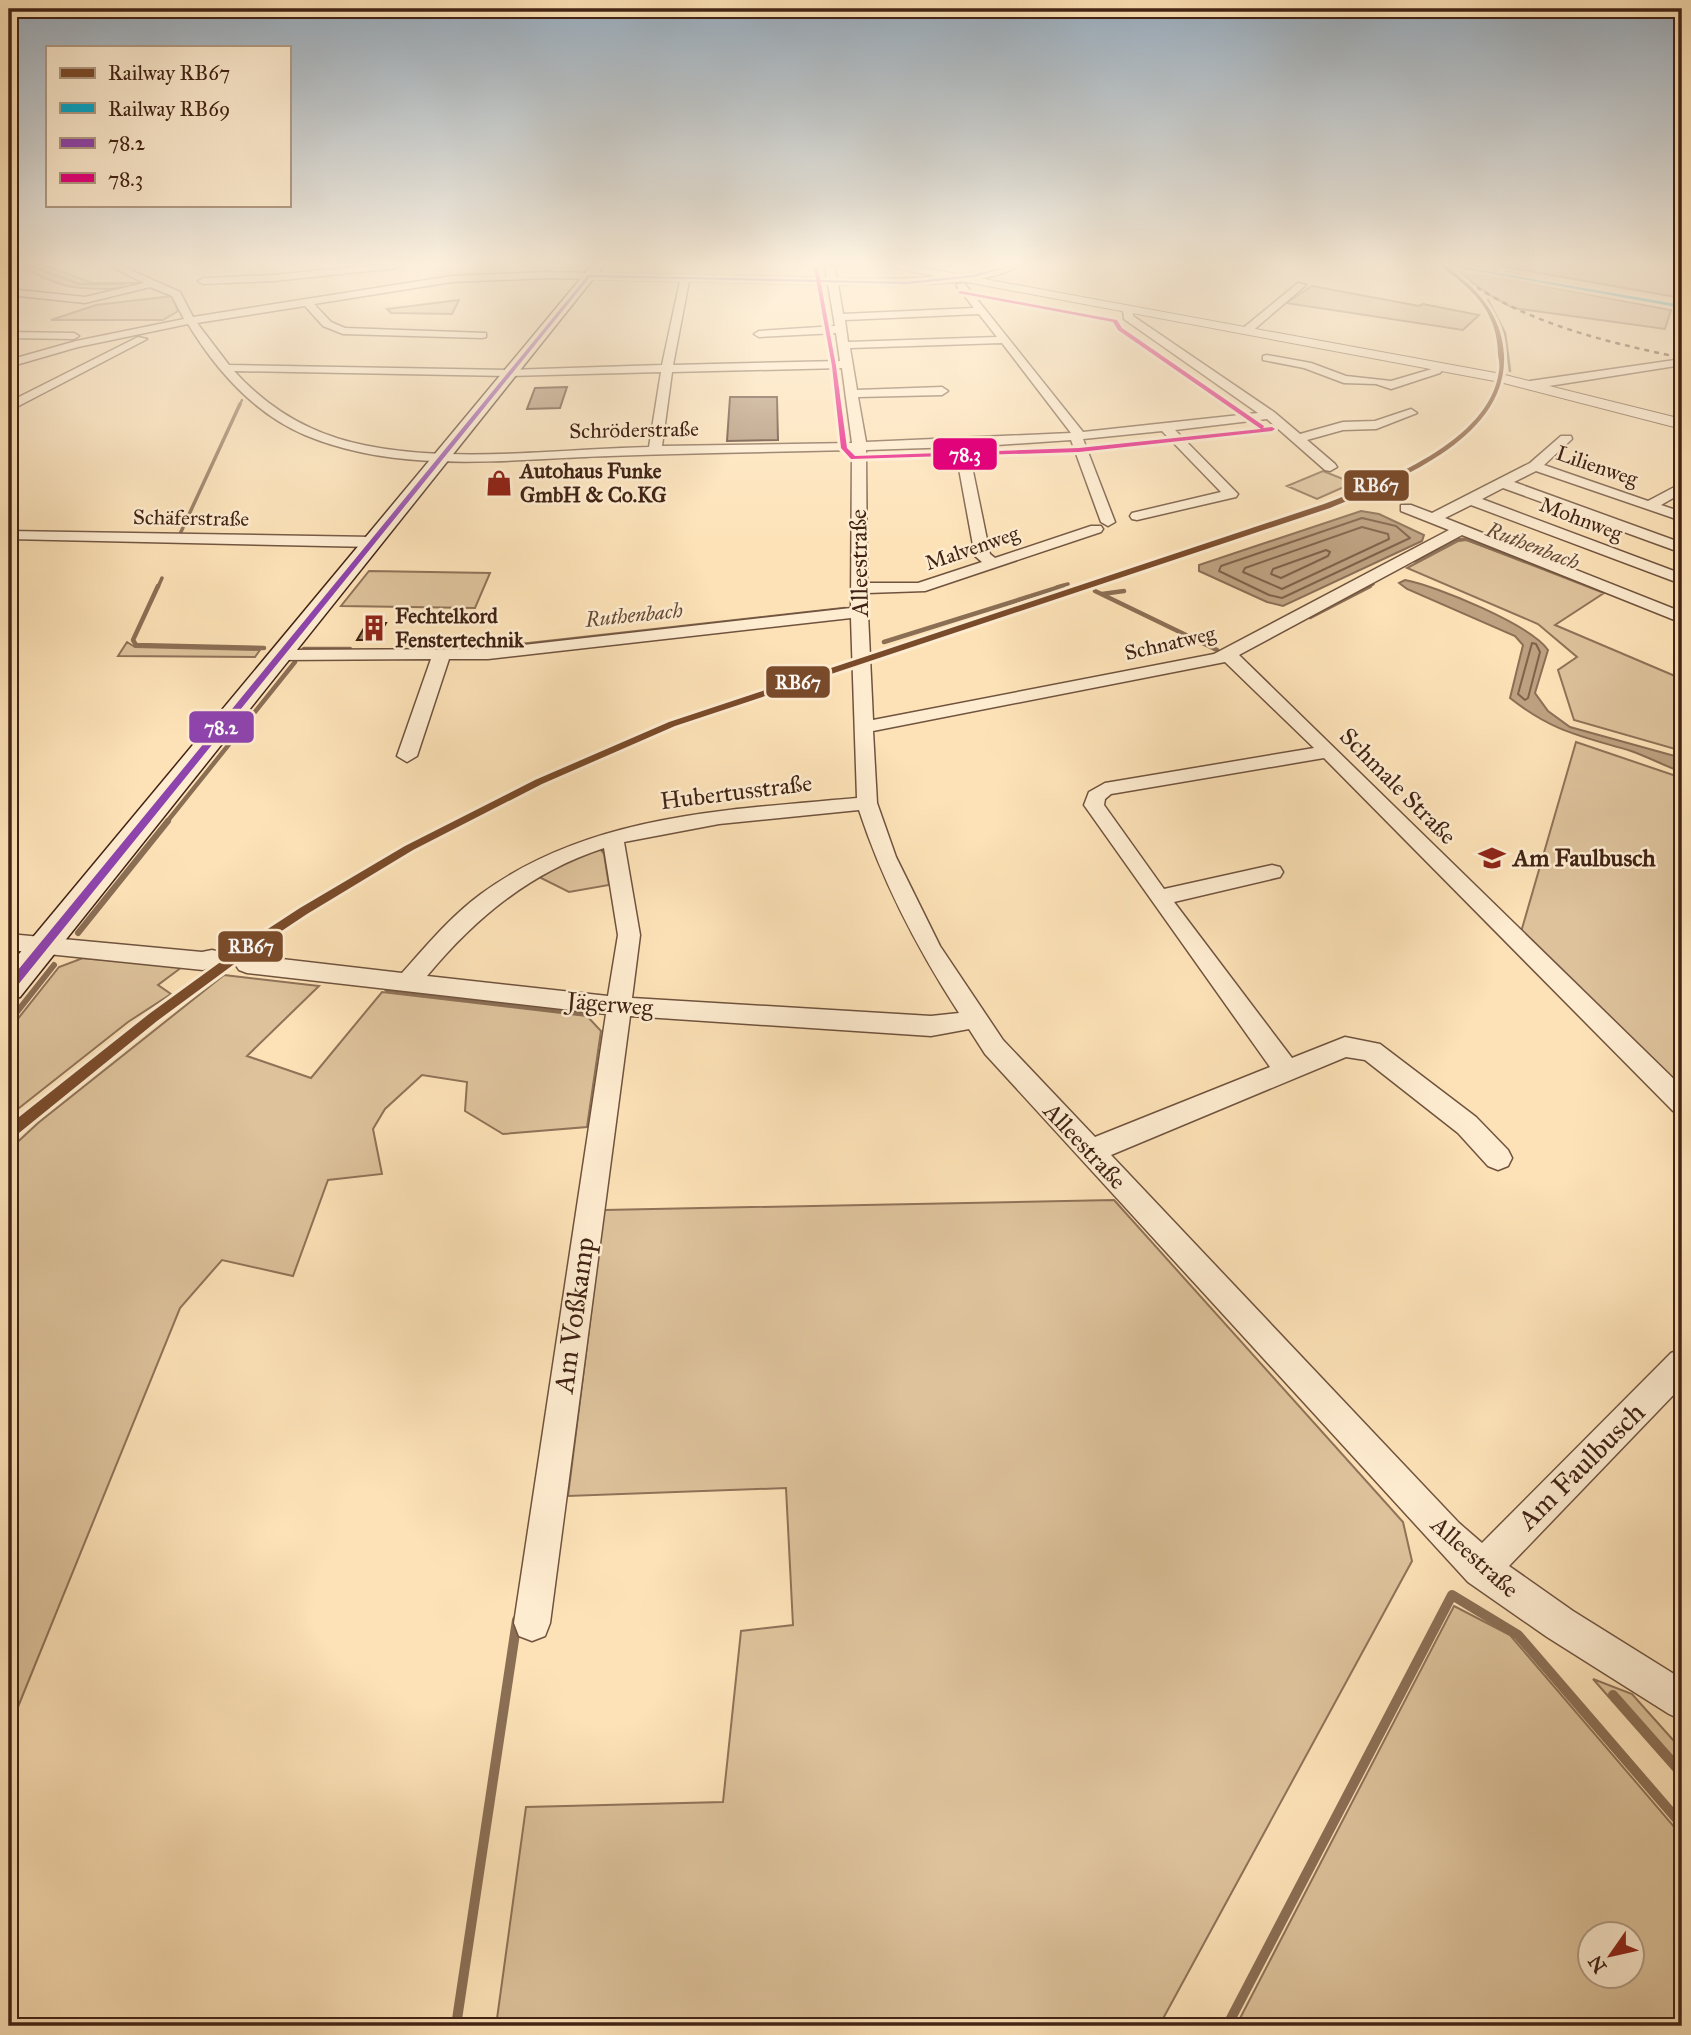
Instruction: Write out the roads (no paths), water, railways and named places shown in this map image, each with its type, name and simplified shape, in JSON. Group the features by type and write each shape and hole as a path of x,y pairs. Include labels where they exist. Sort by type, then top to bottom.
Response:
{"main road":[{"path":"9,988 446,455 519,360"}],"street":[{"path":"9,407 102,360"},
{"name":"Schröderstraße","path":"220,360 265,407 279,418 309,432 332,441 379,451 446,455 823,447 857,452 961,442 1078,436 1270,415"},
{"path":"655,450 669,360"},
{"name":"Alleestraße","path":"847,360 857,452 859,612 867,803 885,857 930,950 994,1047 1481,1569 1529,1604 1682,1701"},
{"path":"1021,360 1077,431 1078,436"},
{"path":"1190,360 1270,415 1330,467"},
{"path":"1278,360 1307,365 1344,379 1391,384 1436,371 1438,367"},
{"path":"1400,360 1530,385 1682,424"},
{"path":"1530,385 1682,362"},
{"path":"227,369 240,367 508,373 848,364"},
{"path":"852,394 942,391"},
{"path":"1298,438 1343,426 1376,425 1411,413"},
{"path":"1138,516 1199,501 1210,511 1240,504 1165,427"},
{"name":"Malvenweg","path":"859,588 919,588 1102,525 1078,436"},
{"name":"Lilienweg","path":"1432,519 1535,466 1566,439"},
{"path":"961,442 983,556 993,563"},
{"name":"Lilienweg","path":"1535,466 1649,506 1682,487"},
{"path":"1503,483 1682,548"},
{"name":"Mohnweg","path":"1471,500 1679,575"},
{"path":"1649,506 1682,517"},
{"path":"1406,508 1682,618"},
{"name":"Schnatweg","path":"864,726 961,710 1226,655 1461,530"},
{"name":"Schäferstraße","path":"9,536 373,542"},
{"path":"1639,601 1679,575"},
{"path":"280,655 488,654 859,612"},
{"name":"Schmale Straße","path":"1226,655 1236,660 1682,1104"},
{"path":"407,756 441,656"},
{"path":"1287,1070 1159,898 1094,805 1096,796 1105,789 1327,752"},
{"name":"Hubertusstraße","path":"408,982 449,934 490,897 571,851 640,830 714,819 867,803"},
{"path":"613,837 629,935 618,1006"},
{"path":"1159,898 1272,872"},
{"path":"9,942 203,961 212,958"},
{"name":"Jägerweg","path":"247,964 618,1006 883,1021 932,1027 973,1017"},
{"name":"Am Voßkamp","path":"532,1623 618,1006"},
{"path":"1091,1151 1345,1047 1371,1051 1466,1125 1498,1158"},
{"name":"Am Faulbusch","path":"1481,1569 1682,1364"}],"water":[{"path":"1361,511 1379,514 1424,535 1422,541 1283,606 1267,602 1199,571 1199,565"},
{"path":"1405,580 1482,608 1523,629 1548,650 1535,693 1548,711 1570,727 1682,758 1682,772 1631,751 1568,732 1525,709 1510,698 1523,645 1515,636 1407,589 1399,583"}],"waterway":[{"path":"1509,360 1510,371"},
{"name":"Ruthenbach","path":"240,404 242,400"},
{"name":"Ruthenbach","path":"180,534 240,404"},
{"name":"Ruthenbach","path":"1415,561 1455,540 1466,539 1554,572"},
{"name":"Ruthenbach","path":"158,587 162,578"},
{"name":"Ruthenbach","path":"1057,587 1068,584"},
{"name":"Ruthenbach","path":"1366,587 1373,584"},
{"name":"Ruthenbach","path":"158,586 133,640 136,645 264,648"},
{"name":"Ruthenbach","path":"884,642 1063,586"},
{"name":"Ruthenbach","path":"1310,617 1370,586"},
{"name":"Ruthenbach","path":"1095,591 1217,650"},
{"path":"1102,594 1124,591"},
{"name":"Ruthenbach","path":"485,649 845,609"},
{"name":"Ruthenbach","path":"304,649 350,649"},
{"path":"166,823 295,662"},
{"path":"78,933 168,821"},
{"path":"9,1022 54,965"},
{"path":"387,989 591,1014"},
{"path":"1227,2026 1452,1595 1518,1635 1682,1825"},
{"path":"456,2026 517,1620"},
{"path":"1613,1695 1682,1773"}],"rail line":[{"name":"RB67","path":"9,1133 104,1055 252,945 356,879 473,814 672,724 1327,506 1377,485 1432,457 1458,439 1479,419 1494,396 1502,371 1501,360"}],"place":[{"name":"Autohaus Funke GmbH & Co.KG","path":"499,483"},
{"name":"Fechtelkord Fenstertechnik","path":"374,628"},
{"name":"Am Faulbusch","path":"1492,858"}]}
